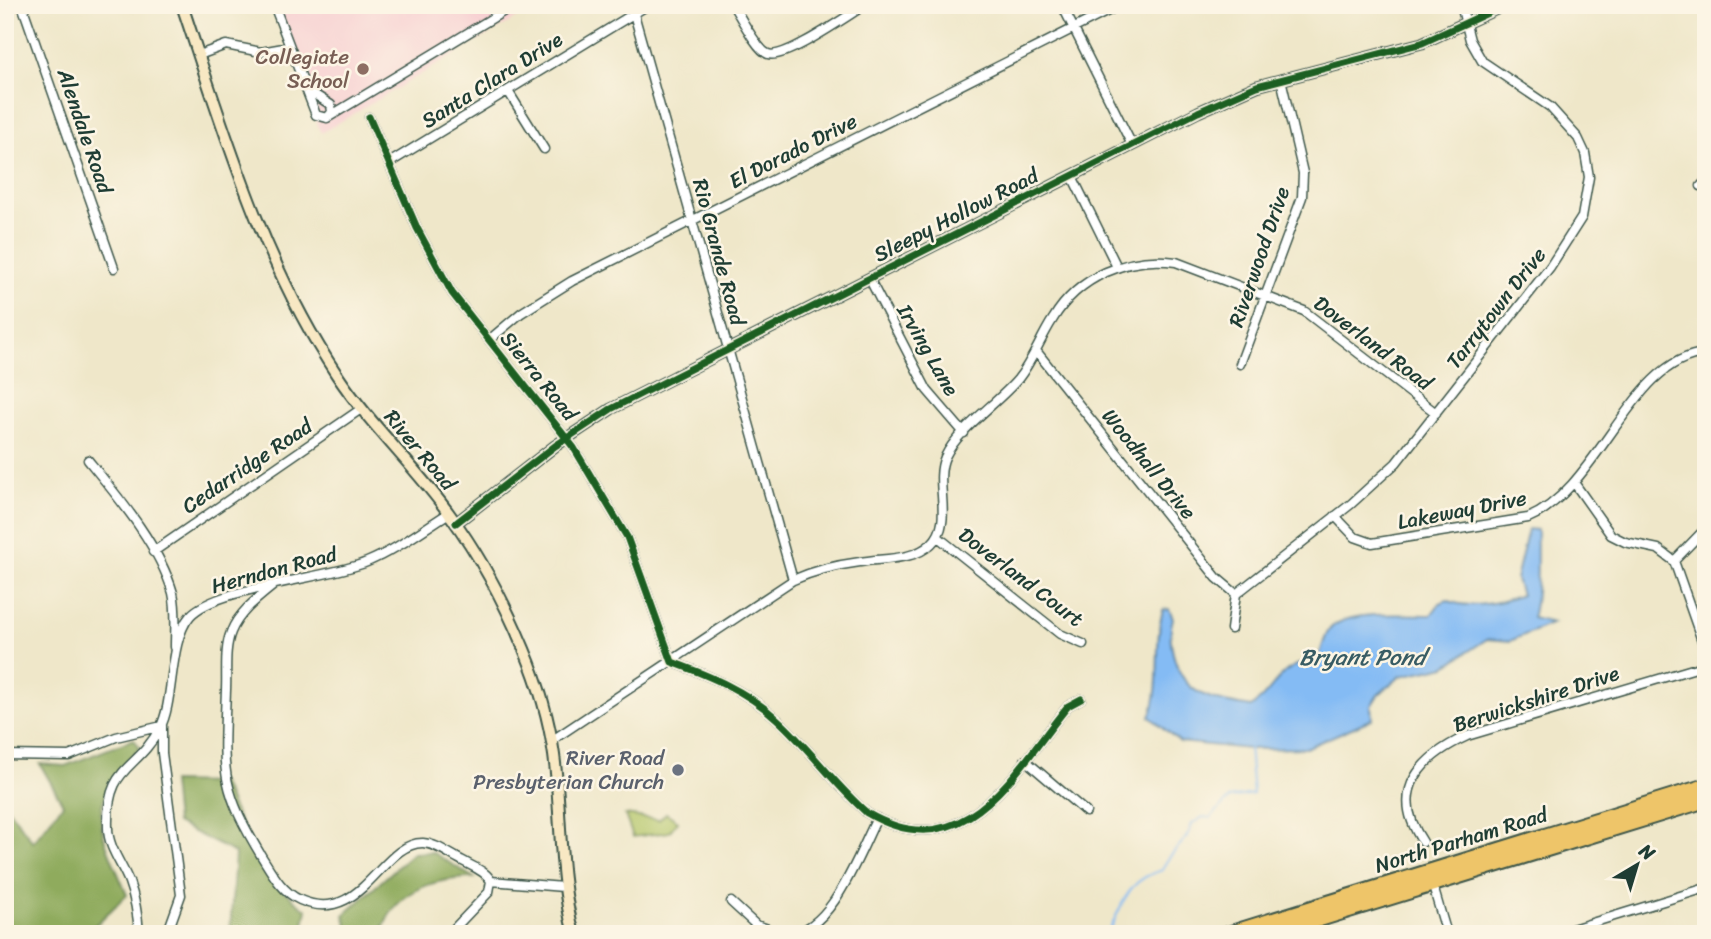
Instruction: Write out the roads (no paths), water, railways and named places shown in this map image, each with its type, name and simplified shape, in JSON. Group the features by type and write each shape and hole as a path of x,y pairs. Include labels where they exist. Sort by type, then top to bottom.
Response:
{"highway":[{"name":"North Parham Road","path":"1271,934 1706,786"},
{"name":"North Parham Road","path":"1228,934 1706,800"}],"main road":[{"name":"River Road","path":"182,5 240,174 285,281 317,344 361,409 452,518 488,573 520,641 540,695 551,741 563,887 574,934"}],"street":[{"name":"Alendale Road","path":"22,5 114,268"},
{"path":"275,5 316,116 327,117 514,5"},
{"name":"Santa Clara Drive","path":"389,163 648,5"},
{"path":"733,5 762,50 776,54 792,48 865,5"},
{"path":"1062,5 1132,145"},
{"name":"El Dorado Drive","path":"489,341 551,292 1120,5"},
{"name":"Tarrytown Drive","path":"1236,594 1382,478 1570,240 1582,217 1588,190 1585,153 1571,127 1550,107 1488,66 1474,48 1461,5"},
{"name":"Sleepy Hollow Road","path":"452,518 611,409 1237,93 1281,79 1411,47 1466,25 1505,5"},
{"name":"Rio Grande Road","path":"634,14 793,580"},
{"path":"199,55 226,45 267,52 289,47"},
{"name":"Riverwood Drive","path":"1240,364 1295,223 1304,188 1281,79"},
{"path":"306,89 328,101 332,112 327,117"},
{"path":"508,91 544,149"},
{"name":"Sierra Road","path":"369,117 416,229 461,307 566,438 627,537 673,662"},
{"path":"1072,176 1117,267"},
{"name":"Doverland Road","path":"938,537 943,518 942,466 949,451 1018,378 1037,352 1053,319 1072,294 1117,267 1156,260 1176,262 1267,295 1317,320 1436,413"},
{"name":"Irving Lane","path":"869,278 927,390 964,433"},
{"name":"Woodhall Drive","path":"1037,352 1217,578 1236,594"},
{"name":"Lakeway Drive","path":"1335,516 1356,537 1382,542 1528,518 1554,505 1574,484 1661,372 1685,357 1706,353"},
{"name":"Cedarridge Road","path":"153,552 361,409"},
{"path":"88,460 153,552 173,594 176,657"},
{"path":"1574,484 1611,534 1625,541 1658,549 1674,561 1706,652"},
{"name":"Herndon Road","path":"139,934 133,893 109,839 109,805 117,777 143,751 162,726 186,622 195,612 227,597 368,561 452,518"},
{"path":"1674,561 1706,528"},
{"path":"551,741 793,580 837,566 916,553 938,537"},
{"name":"Doverland Court","path":"938,537 1060,634 1083,644"},
{"path":"274,585 246,610 229,638 223,758 228,792 234,808 275,877 288,892 302,901 315,904 336,902 366,886 402,850 424,843 484,872 491,881 563,887"},
{"path":"1231,629 1236,594"},
{"path":"673,662 733,687 761,705 855,802 877,818 926,828 958,824 985,808 1068,706 1081,699"},
{"name":"Berwickshire Drive","path":"1423,842 1416,832 1409,809 1412,784 1421,766 1441,748 1467,736 1706,665"},
{"path":"5,755 69,757 116,737 162,726 162,752 181,895 167,934"},
{"path":"1026,760 1086,812"},
{"path":"789,934 811,928 830,909 877,818"},
{"path":"1431,878 1447,934"},
{"path":"449,934 489,892 491,881"},
{"path":"1556,934 1576,931 1706,888"},
{"path":"731,902 756,925 783,934"}],"water":[{"name":"Bryant Pond","path":"1528,529 1537,530 1536,587 1532,618 1553,623 1510,641 1487,639 1446,666 1401,676 1378,695 1371,706 1372,719 1306,748 1249,749 1180,742 1150,717 1156,691 1163,610 1169,609 1173,618 1172,648 1179,669 1190,686 1211,698 1251,707 1292,667 1318,659 1328,632 1338,623 1362,616 1431,615 1440,603 1447,600 1464,605 1484,604 1521,595 1516,579"}],"waterway":[{"path":"1107,934 1132,887 1162,870 1187,836 1192,824 1203,817 1210,818 1230,798 1253,794 1249,747"}],"place":[{"name":"Collegiate School","path":"363,69"},
{"name":"River Road Presbyterian Church","path":"678,770"}]}
